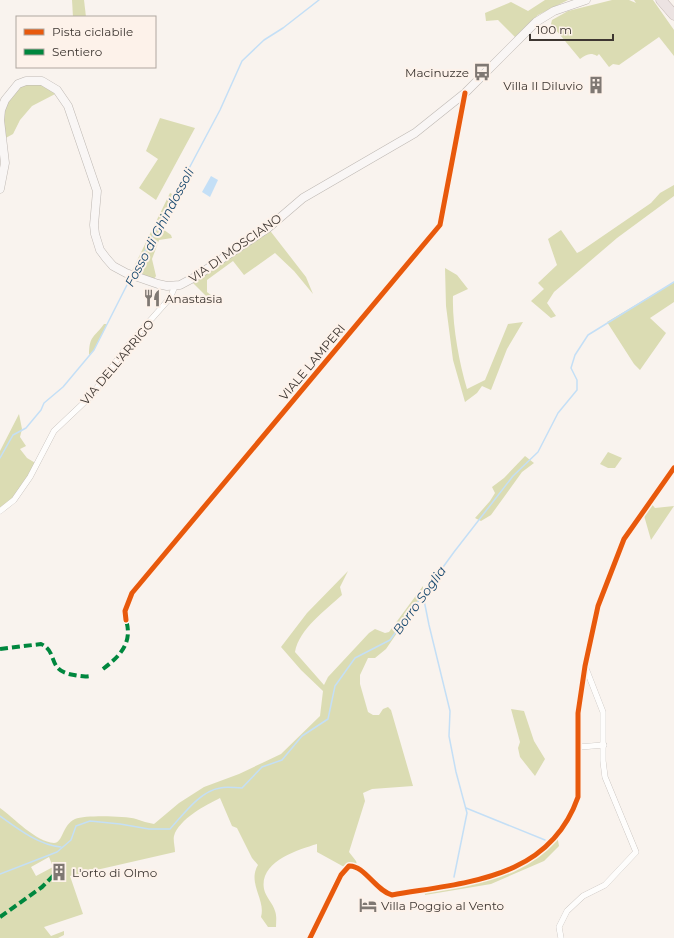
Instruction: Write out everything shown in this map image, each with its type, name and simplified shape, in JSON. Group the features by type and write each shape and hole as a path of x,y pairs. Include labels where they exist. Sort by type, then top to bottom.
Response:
{"highway":[{"path":"661,0 674,15"}],"main road":[{"name":"VIA DI MOSCIANO","path":"0,189 5,163 0,120 1,110 5,100 18,84 26,80 42,81 57,90 68,106 93,178 96,191 94,225 100,250 114,266 133,276 158,284 175,286 195,277 268,228 304,198 415,133 465,93 536,22 554,11 586,0"}],"street":[{"name":"VIALE LAMPERI","path":"126,620 125,611 132,592 440,225 465,93"},
{"name":"VIA DELL'ARRIGO","path":"0,511 14,500 30,477 54,431 92,396 125,349 170,298 175,286"},
{"path":"310,938 341,875 349,866 358,868 382,891 392,895 492,877 524,864 537,855 556,838 575,806 578,797 578,713 585,666 598,606 619,548 674,468"},
{"path":"561,938 559,927 567,911 583,896 605,886 636,852 605,777 603,761 603,712 585,666"},
{"path":"579,747 604,745"}],"green space":[{"path":"72,0 84,0 86,16 73,16"},
{"path":"545,0 568,0 538,15 515,37 498,20 486,21 485,13 511,2 528,11"},
{"path":"612,0 629,0 636,3 634,0 653,0 674,30 674,56 659,37 619,65 613,64 609,67 599,54 597,56 588,54 580,59 551,24 552,20 568,11"},
{"path":"32,80 59,92 32,106 20,120 13,134 2,140 0,120 11,91"},
{"path":"160,118 195,128 156,200 139,188 158,159 146,151"},
{"path":"674,185 674,196 617,238 554,292 547,303 556,316 551,318 531,301 544,289 538,283 557,265 548,239 561,230 577,253 651,203 660,193"},
{"path":"170,193 176,196 160,227 171,235 172,238 159,240 152,259 156,276 152,282 130,275"},
{"path":"268,228 306,277 313,294 294,271 275,253 244,275 233,261 207,280 207,292 212,296 213,303 190,280"},
{"path":"445,268 457,275 468,289 453,296 457,343 467,389 485,380 508,324 523,322 507,349 491,390 482,386 477,393 465,402 453,360 446,306"},
{"path":"674,282 674,302 650,318 666,333 640,370 634,364 607,322"},
{"path":"104,324 107,324 94,350 89,355 91,340"},
{"path":"19,414 22,429 20,437 26,446 20,449 27,458 37,464 14,500 0,511 0,451"},
{"path":"608,452 622,458 615,468 608,468 600,464"},
{"path":"525,456 534,463 522,472 491,515 481,521 475,518 495,493 492,487 504,478"},
{"path":"650,502 655,508 674,506 651,540 643,512"},
{"path":"348,571 340,587 342,595 307,628 295,652 324,685 328,677 369,633 375,629 385,633 389,632 423,586 423,595 386,649 375,658 368,658 360,675 360,684 368,712 373,715 379,715 383,709 388,707 391,710 413,786 372,789 363,793 365,801 349,852 356,861 358,868 346,868 317,852 317,844 290,854 273,864 267,871 264,880 264,889 276,913 276,927 268,927 261,917 261,904 255,885 255,872 258,865 252,858 237,828 232,826 220,798 194,813 181,824 174,836 175,852 70,876 83,914 44,927 51,936 64,931 64,935 58,938 0,938 0,808 40,839 54,843 59,840 71,822 80,818 96,816 123,817 154,824 179,803 204,787 239,774 281,754 320,716 323,691 301,670 281,647 307,613","holes":["49,857 53,867 36,876 31,867"]},
{"path":"511,709 524,711 534,741 545,759 535,776 520,757 518,748 520,742"},
{"path":"557,835 559,846 544,861 491,884 425,895 424,889 492,877 524,864"}],"water":[{"path":"211,176 218,180 210,197 202,192"}],"waterway":[{"name":"Fosso di Ghindossoli","path":"134,272 220,110 242,61 264,40 283,28 319,0"},
{"name":"Fosso di Ghindossoli","path":"0,458 13,435 26,428 41,410 44,403 63,387 94,350 131,277"},
{"name":"Borro Soglia","path":"0,874 57,852 71,840 76,826 90,821 149,829 170,829 192,804 206,794 223,787 242,788 262,767 282,760 302,736 328,719 335,686 355,658 390,640 454,552 513,476 538,452 558,413 577,390 577,380 571,368 575,355 588,335 674,282"},
{"path":"423,595 450,711 449,736 456,772 467,813 454,877"},
{"path":"466,808 545,840"},
{"path":"0,816 37,840 53,846 61,847"}],"marked path":[{"path":"103,669 115,659 124,648 128,636 126,620"},
{"path":"0,649 41,644 50,652 56,666 60,670 74,675 90,676"},
{"path":"0,917 42,887 55,874"}],"cycle path":[{"path":"126,620 125,611 132,593 440,225 465,93"},
{"path":"310,938 341,875 349,866 360,870 386,893 392,895 448,886 476,880 502,872 526,861 547,846 565,825 578,797 578,713 585,666 598,606 624,539 674,468"}],"place":[{"name":"Macinuzze","path":"482,72"},
{"name":"Villa Il Diluvio","path":"596,85"},
{"name":"Anastasia","path":"152,298"},
{"name":"L'orto di Olmo","path":"59,872"},
{"name":"Villa Poggio al Vento","path":"368,905"}]}
